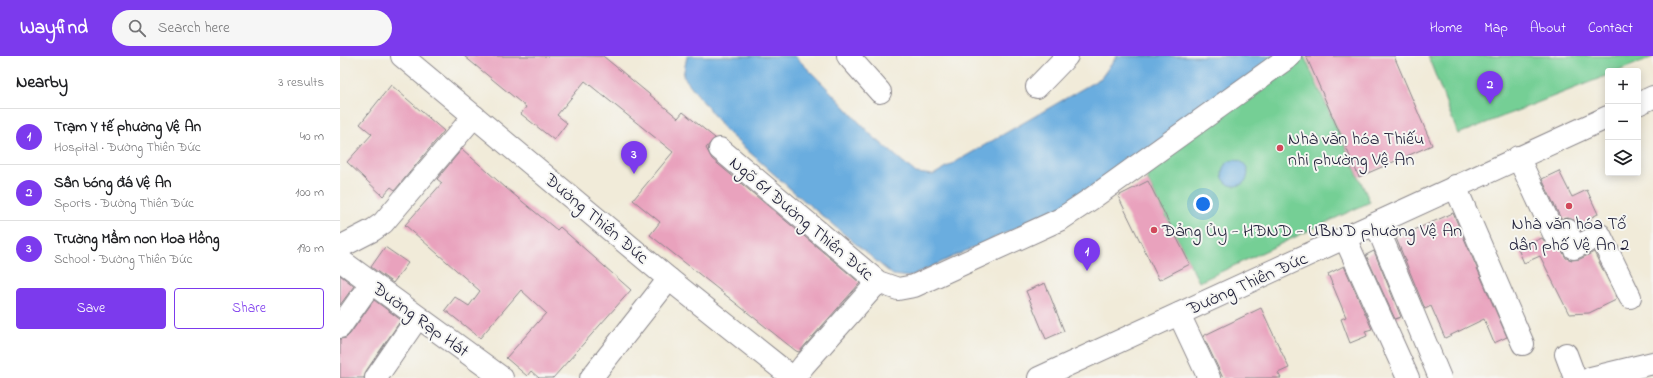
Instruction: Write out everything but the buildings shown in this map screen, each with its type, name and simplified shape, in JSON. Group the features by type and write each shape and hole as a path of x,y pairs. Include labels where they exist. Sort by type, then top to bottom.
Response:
{"street":[{"name":"Đường Thiên Đức","path":"402,56 669,279 794,378"},
{"path":"848,56 880,92"},
{"path":"1037,87 1067,56"},
{"path":"878,282 898,289 914,286 1061,218 1097,195 1290,56"},
{"path":"1641,103 1653,97"},
{"path":"340,247 373,230 383,223 474,116"},
{"name":"Đường Thiên Đức","path":"1039,378 1605,118"},
{"name":"Ngõ 61 Đường Thiên Đức","path":"720,149 878,282 794,378"},
{"path":"1518,157 1555,236 1567,230 1574,248 1600,235 1630,297"},
{"path":"1455,186 1523,344"},
{"path":"1376,224 1440,378"},
{"path":"1346,238 1408,378"},
{"name":"Đường Rạp Hát","path":"340,260 502,378"},
{"path":"591,378 669,279"},
{"path":"340,327 371,283"},
{"path":"1179,314 1209,378"},
{"path":"376,378 418,317"},
{"path":"1566,354 1575,378"},
{"path":"1591,378 1653,363"}],"green space":[{"path":"1298,56 1304,56 1370,202 1199,282 1148,181 1146,166"},
{"path":"1428,56 1653,56 1626,68 1605,68 1605,76 1458,134"}],"water":[{"path":"687,56 795,56 870,134 916,173 933,175 1101,78 1117,56 1281,56 1073,202 909,277 893,275 795,193 726,131 683,76"},
{"path":"1235,160 1244,164 1248,173 1244,182 1235,186 1226,182 1222,173 1226,164"}],"place":[{"name":"Sân bóng đá Vệ An","path":"1490,104"},
{"name":"Nhà văn hóa Thiếu nhi phường Vệ An","path":"1280,148"},
{"name":"Trường Mầm non Hoa Hồng","path":"634,174"},
{"name":"Nhà văn hóa Tổ dân phố Vệ An 2","path":"1569,206"},
{"name":"Đảng Ủy - HĐND - UBND phường Vệ An","path":"1154,230"},
{"name":"Trạm Y tế phường Vệ An","path":"1087,271"}]}
